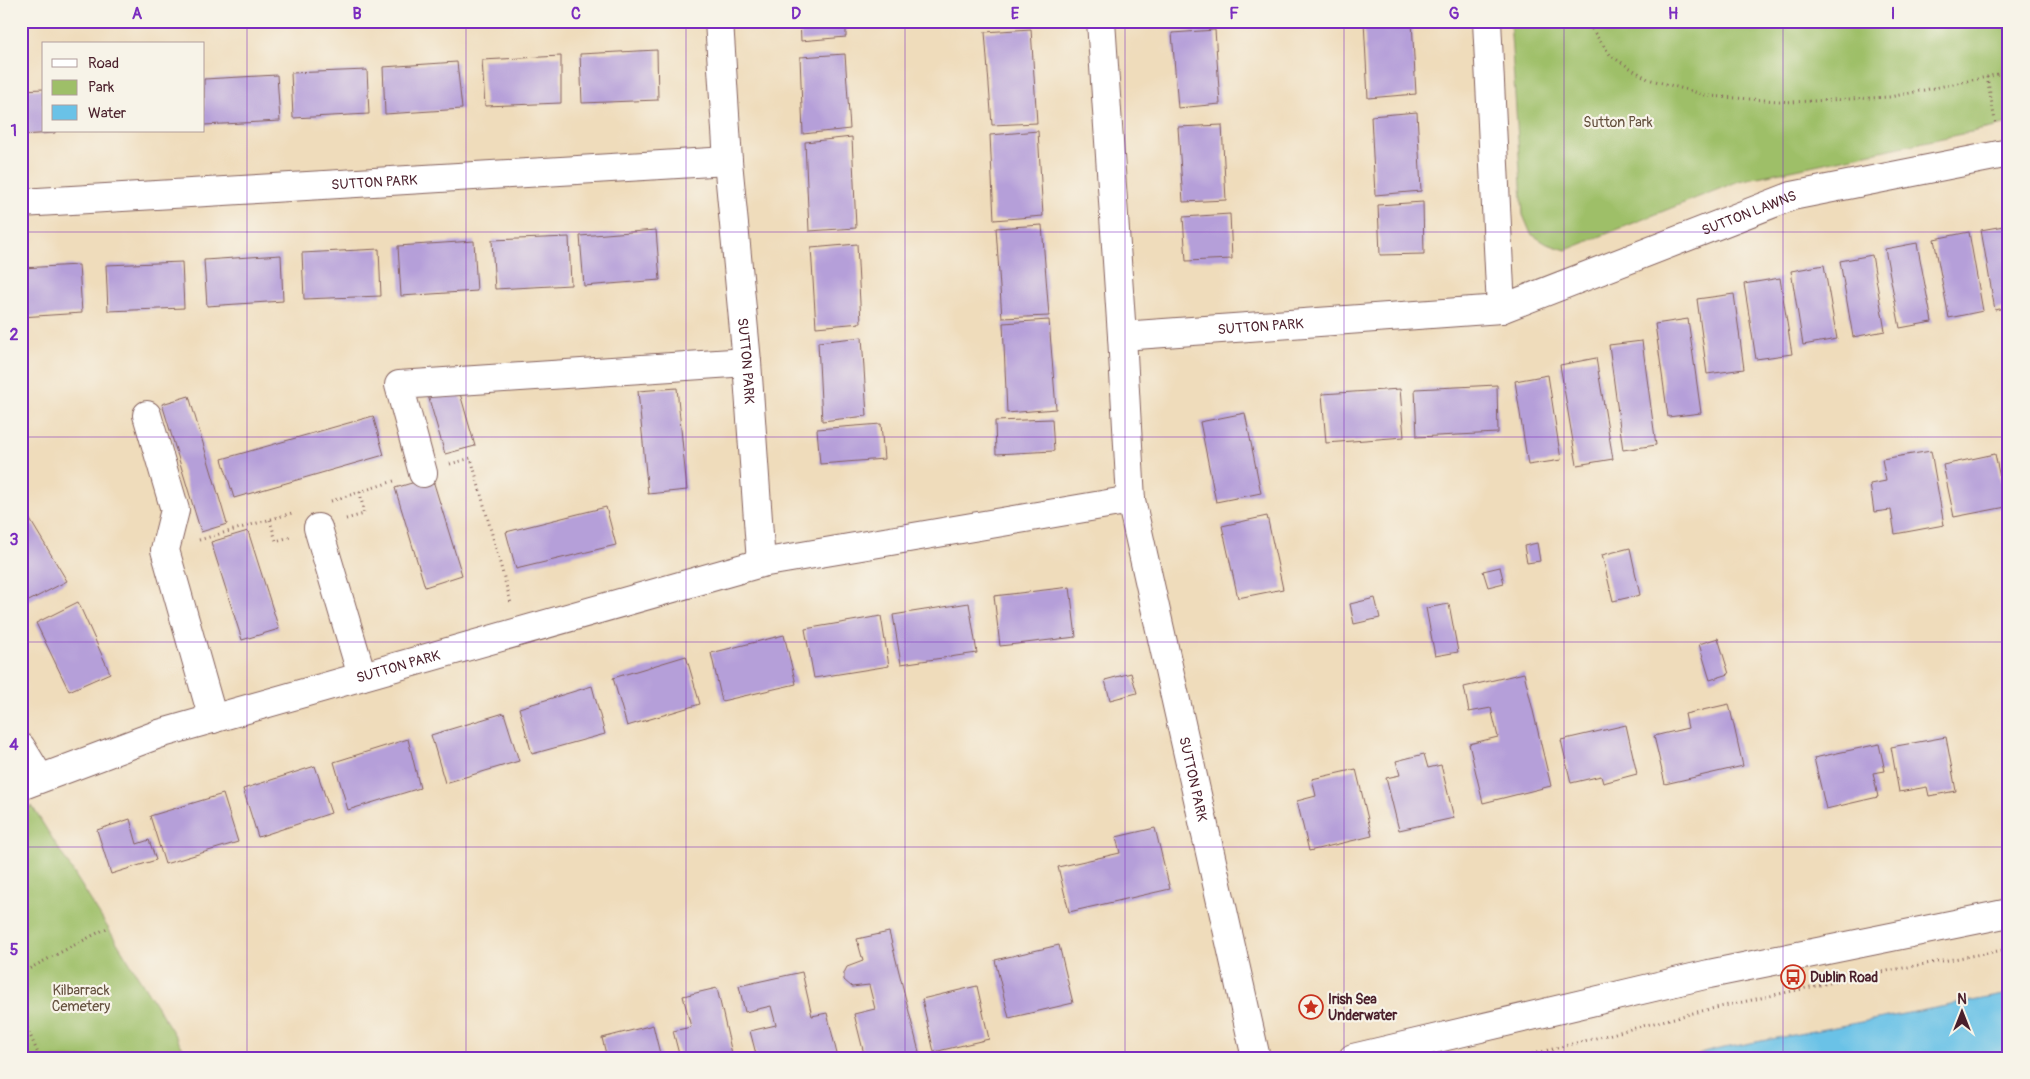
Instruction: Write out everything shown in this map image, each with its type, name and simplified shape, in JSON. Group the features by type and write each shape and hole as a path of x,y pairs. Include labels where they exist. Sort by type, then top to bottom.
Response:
{"street":[{"name":"SUTTON PARK","path":"719,21 728,161 747,362 760,563"},
{"name":"SUTTON PARK","path":"1101,21 1131,500 1256,1058"},
{"path":"1487,21 1501,309"},
{"name":"SUTTON LAWNS","path":"1501,309 1792,196 2005,154"},
{"name":"SUTTON PARK","path":"21,203 728,161"},
{"name":"SUTTON PARK","path":"1122,336 1501,309"},
{"path":"423,473 399,385 747,362"},
{"path":"146,415 175,510 165,550 213,719"},
{"name":"SUTTON PARK","path":"21,747 30,782 159,734 760,563 1131,500"},
{"path":"321,515 362,676"},
{"path":"1353,1058 1709,974 2009,913"}],"path":[{"path":"1586,21 1610,56 1648,79 1709,96 1792,102 1890,97 2009,71"},
{"path":"1987,77 2005,154"},
{"path":"321,515 423,473 470,458 519,631"},
{"path":"165,550 297,511"},
{"path":"21,973 107,928"},
{"path":"1518,1058 1707,1010 1870,974 2009,949"},
{"path":"21,1014 40,1058"}],"green space":[{"name":"Sutton Park","path":"1510,21 2009,21 2009,124 1739,181 1566,250 1547,244 1531,234 1523,215"},
{"name":"Kilbarrack Cemetery","path":"32,806 189,1058 21,1058 21,812"}],"water":[{"path":"2009,994 2009,1058 1685,1058 1714,1050"}],"building":[{"path":"800,21 846,21 846,37 801,41"},
{"path":"1364,21 1412,21 1416,94 1368,98"},
{"path":"1031,29 1037,123 992,125 985,32"},
{"path":"1215,30 1220,104 1178,108 1172,33"},
{"path":"657,50 658,100 582,103 580,54"},
{"path":"845,54 850,129 803,134 800,57"},
{"path":"561,56 561,103 485,106 482,60"},
{"path":"457,62 462,109 385,114 383,67"},
{"path":"367,70 369,114 293,118 291,73"},
{"path":"277,75 280,121 205,125 205,79"},
{"path":"42,89 42,132 55,133 21,135 21,90"},
{"path":"1417,112 1421,191 1375,195 1371,116"},
{"path":"1222,125 1226,200 1183,202 1178,127"},
{"path":"1038,131 1043,216 994,220 990,135"},
{"path":"852,137 856,228 809,231 805,142"},
{"path":"1423,202 1424,254 1380,255 1378,205"},
{"path":"1230,214 1232,259 1186,261 1183,217"},
{"path":"1042,225 1049,316 1002,318 996,228"},
{"path":"2009,225 2009,307 1995,310 1981,230"},
{"path":"656,230 660,280 584,286 580,236"},
{"path":"1969,232 1983,311 1949,318 1934,239"},
{"path":"569,237 571,285 495,289 492,240"},
{"path":"474,241 477,291 401,296 398,246"},
{"path":"1917,243 1932,322 1900,328 1885,249"},
{"path":"857,244 861,323 816,327 811,248"},
{"path":"379,249 381,296 304,299 302,253"},
{"path":"281,255 283,301 207,306 204,260"},
{"path":"1872,255 1885,331 1853,337 1840,261"},
{"path":"182,262 184,308 108,311 106,265"},
{"path":"79,265 82,313 21,317 21,268"},
{"path":"1824,265 1837,339 1803,345 1791,271"},
{"path":"1780,278 1792,354 1756,359 1744,284"},
{"path":"1734,294 1744,369 1707,374 1697,299"},
{"path":"1688,319 1701,413 1668,417 1655,324"},
{"path":"1049,320 1056,409 1007,413 1003,323"},
{"path":"862,337 867,416 822,421 818,342"},
{"path":"1642,341 1656,445 1623,450 1609,345"},
{"path":"1596,358 1613,459 1577,465 1560,365"},
{"path":"1548,375 1561,460 1528,465 1515,381"},
{"path":"457,383 475,446 445,454 427,392"},
{"path":"1497,385 1498,433 1417,437 1415,389"},
{"path":"677,388 687,490 648,494 638,391"},
{"path":"1400,389 1404,437 1326,443 1322,394"},
{"path":"189,396 227,524 201,532 162,404"},
{"path":"1245,413 1261,493 1216,502 1200,422"},
{"path":"373,416 384,455 234,498 222,459"},
{"path":"1052,419 1054,451 996,454 995,421"},
{"path":"881,424 884,459 820,464 817,429"},
{"path":"1931,451 1944,525 1895,534 1891,510 1874,512 1870,484 1886,481 1882,459"},
{"path":"1995,454 2006,507 1954,517 1943,465"},
{"path":"432,477 462,575 425,587 395,488"},
{"path":"606,507 616,545 516,569 506,532"},
{"path":"26,513 67,581 23,604 21,600 21,516"},
{"path":"1267,516 1283,589 1238,598 1222,526"},
{"path":"248,531 279,629 242,640 211,542"},
{"path":"1537,543 1540,561 1527,563 1524,546"},
{"path":"1630,548 1640,595 1613,601 1602,555"},
{"path":"1500,567 1504,583 1488,587 1483,571"},
{"path":"1070,587 1076,637 1000,646 994,596"},
{"path":"1375,598 1380,618 1354,624 1350,604"},
{"path":"78,602 110,673 69,691 36,623"},
{"path":"969,603 977,653 901,664 893,615"},
{"path":"1449,604 1458,652 1435,656 1426,608"},
{"path":"881,616 889,666 814,678 805,629"},
{"path":"784,635 796,684 722,701 711,653"},
{"path":"1718,638 1729,674 1710,680 1699,644"},
{"path":"686,656 700,704 627,726 613,678"},
{"path":"1131,673 1137,693 1110,700 1105,680"},
{"path":"1524,673 1551,786 1483,803 1469,744 1498,737 1491,708 1469,712 1464,687"},
{"path":"592,686 605,734 532,754 519,708"},
{"path":"1729,704 1743,766 1665,784 1654,736 1688,728 1685,714"},
{"path":"504,713 519,761 445,783 431,735"},
{"path":"1626,725 1637,774 1603,783 1601,776 1571,783 1561,740"},
{"path":"1946,737 1956,791 1929,796 1927,787 1899,792 1891,747"},
{"path":"408,739 420,788 348,810 334,762"},
{"path":"1879,744 1885,771 1873,773 1878,797 1826,809 1814,758"},
{"path":"1424,754 1428,768 1441,765 1454,818 1399,830 1386,778 1400,775 1396,761"},
{"path":"315,766 331,813 258,837 243,789"},
{"path":"1356,769 1372,836 1309,851 1297,801 1316,796 1312,779"},
{"path":"223,794 238,842 165,864 150,816"},
{"path":"130,819 137,844 149,840 156,860 111,874 97,830"},
{"path":"1155,828 1170,889 1069,912 1058,867 1120,853 1116,837"},
{"path":"889,932 919,1052 897,1058 865,1058 854,1014 875,1009 869,985 852,987 844,980 844,973 847,967 863,961 857,939"},
{"path":"1059,945 1073,1003 1009,1018 995,960"},
{"path":"802,972 812,1016 827,1013 838,1058 757,1058 750,1031 776,1025 771,1006 745,1012 739,986"},
{"path":"977,986 989,1039 934,1052 922,999"},
{"path":"717,988 733,1058 680,1058 673,1031 691,1027 683,996"},
{"path":"653,1025 661,1058 607,1058 602,1038"},
{"path":"564,1053 565,1058 547,1058 547,1057"}],"place":[{"name":"Dublin Road","path":"1793,977"},
{"name":"Irish Sea Underwater","path":"1311,1007"}]}
